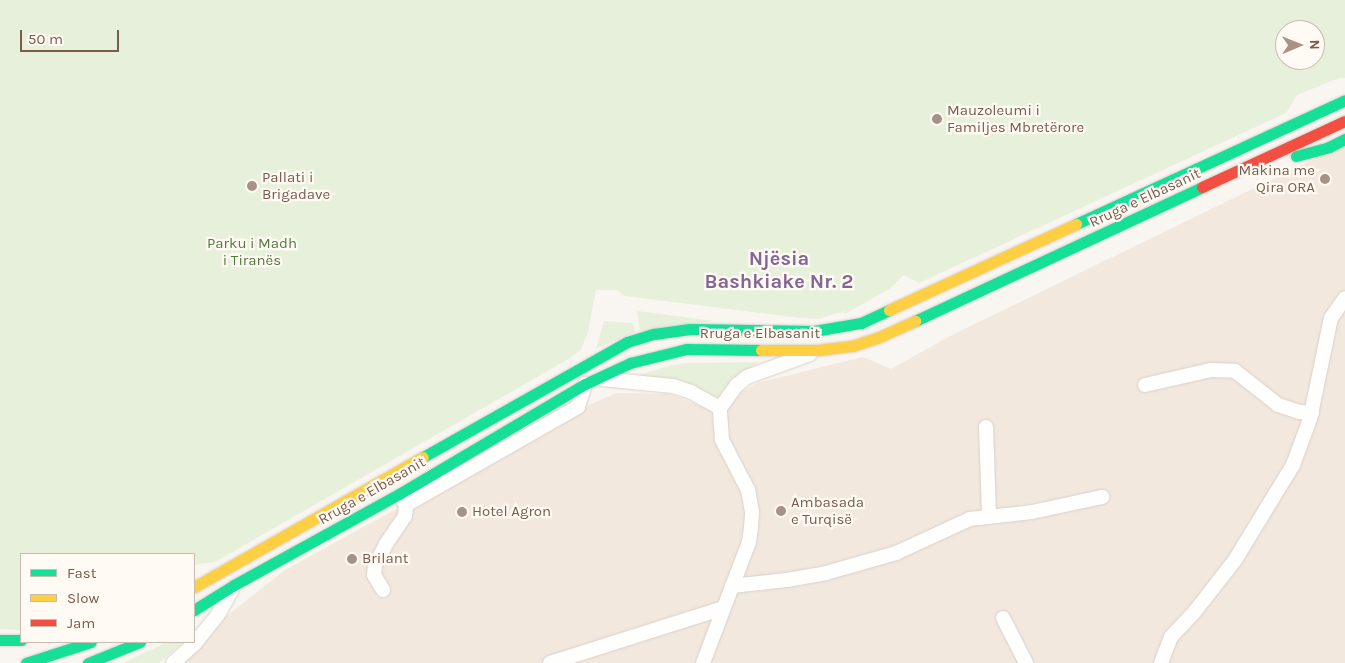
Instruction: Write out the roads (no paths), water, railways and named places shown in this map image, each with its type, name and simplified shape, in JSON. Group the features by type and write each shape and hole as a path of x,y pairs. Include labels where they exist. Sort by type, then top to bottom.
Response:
{"main road":[{"name":"Rruga e Elbasanit","path":"195,586 627,342 654,334 690,329 814,331 861,323 1345,100"},
{"name":"Rruga e Elbasanit","path":"591,381 637,360 686,349 818,350 852,346 903,328 1345,121"},
{"path":"1258,162 1291,158 1329,147 1345,139"},
{"name":"Rruga e Elbasanit","path":"195,609 234,585 402,500"},
{"path":"0,640 20,640"},
{"path":"26,663 88,643"},
{"path":"88,663 138,643"}],"street":[{"path":"1158,662 1171,637 1218,584 1265,513 1292,465 1312,413 1331,318 1345,298"},
{"path":"703,663 748,542 752,512 748,490 722,440 720,408 737,385 747,377 789,363 818,350"},
{"path":"1145,385 1211,370 1235,371 1278,405 1300,412 1312,413"},
{"path":"384,590 374,574 375,565 386,544 401,525 405,516 402,500 578,407 591,381 673,386 691,392 720,408"},
{"path":"986,427 989,515"},
{"path":"732,586 787,580 860,564 896,553 970,519 989,515 1032,512 1102,497"},
{"path":"173,663 195,643 212,623 234,585"},
{"path":"550,663 723,608"},
{"path":"1003,618 1026,663"}],"place":[{"name":"Mauzoleumi i Familjes Mbretërore","path":"937,119"},
{"name":"Makina me Qira ORA","path":"1325,179"},
{"name":"Pallati i Brigadave","path":"252,186"},
{"name":"Ambasada e Turqisë","path":"781,511"},
{"name":"Hotel Agron","path":"462,512"},
{"name":"Brilant","path":"352,559"}],"district":[{"name":"Njësia Bashkiake Nr. 2","path":"779,270"}],"park label":[{"name":"Parku i Madh i Tiranës","path":"252,252"}]}
